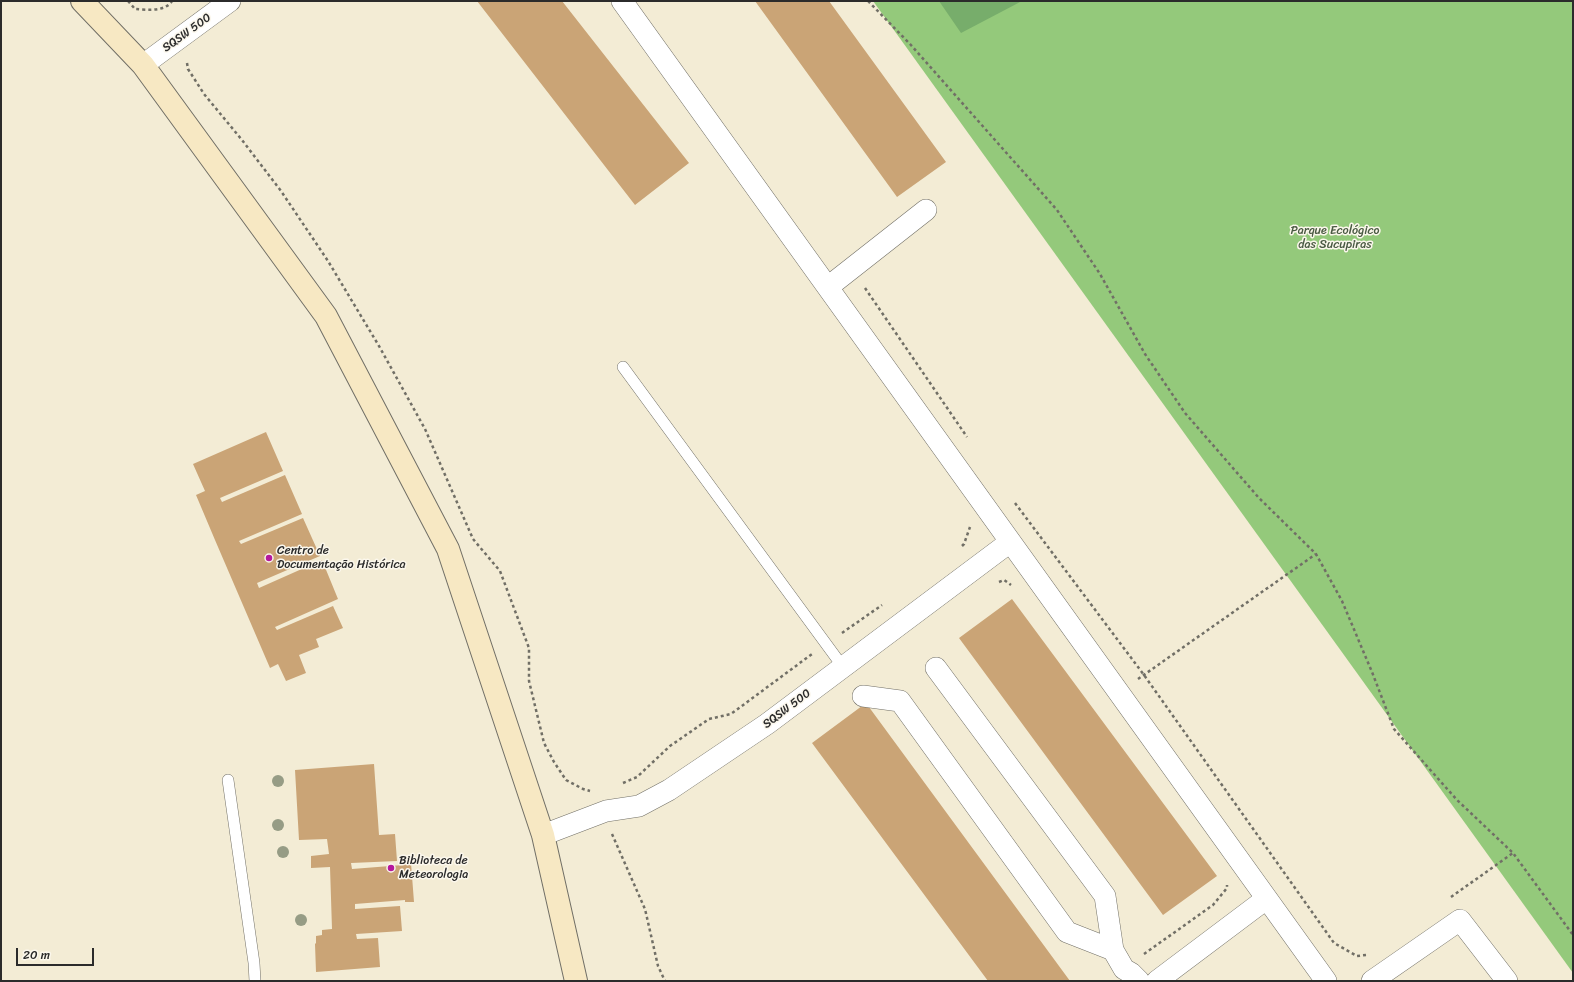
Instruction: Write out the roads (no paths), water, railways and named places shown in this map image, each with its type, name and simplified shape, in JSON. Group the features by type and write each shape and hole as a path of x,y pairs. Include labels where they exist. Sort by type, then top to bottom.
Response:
{"street":[{"path":"82,1 143,65 326,316 448,549 543,835 576,981"},
{"name":"SQSW 500","path":"143,65 230,1"},
{"path":"622,1 1326,981"},
{"path":"828,287 926,210"},
{"name":"SQSW 500","path":"543,835 606,811 639,806 669,790 767,724 1010,542"},
{"path":"936,668 1104,896 1112,950 1131,975"},
{"path":"863,696 900,701 1067,932 1112,950"},
{"path":"1157,981 1266,899"},
{"path":"1372,981 1460,920 1507,981"}],"lane":[{"path":"623,367 843,667"},
{"path":"228,780 254,963 255,981"}],"place":[{"name":"Centro de Documentação Histórica","path":"269,558"},
{"name":"Biblioteca de Meteorologia","path":"391,868"}],"park label":[{"name":"Parque Ecológico das Sucupiras","path":"1335,238"}]}
